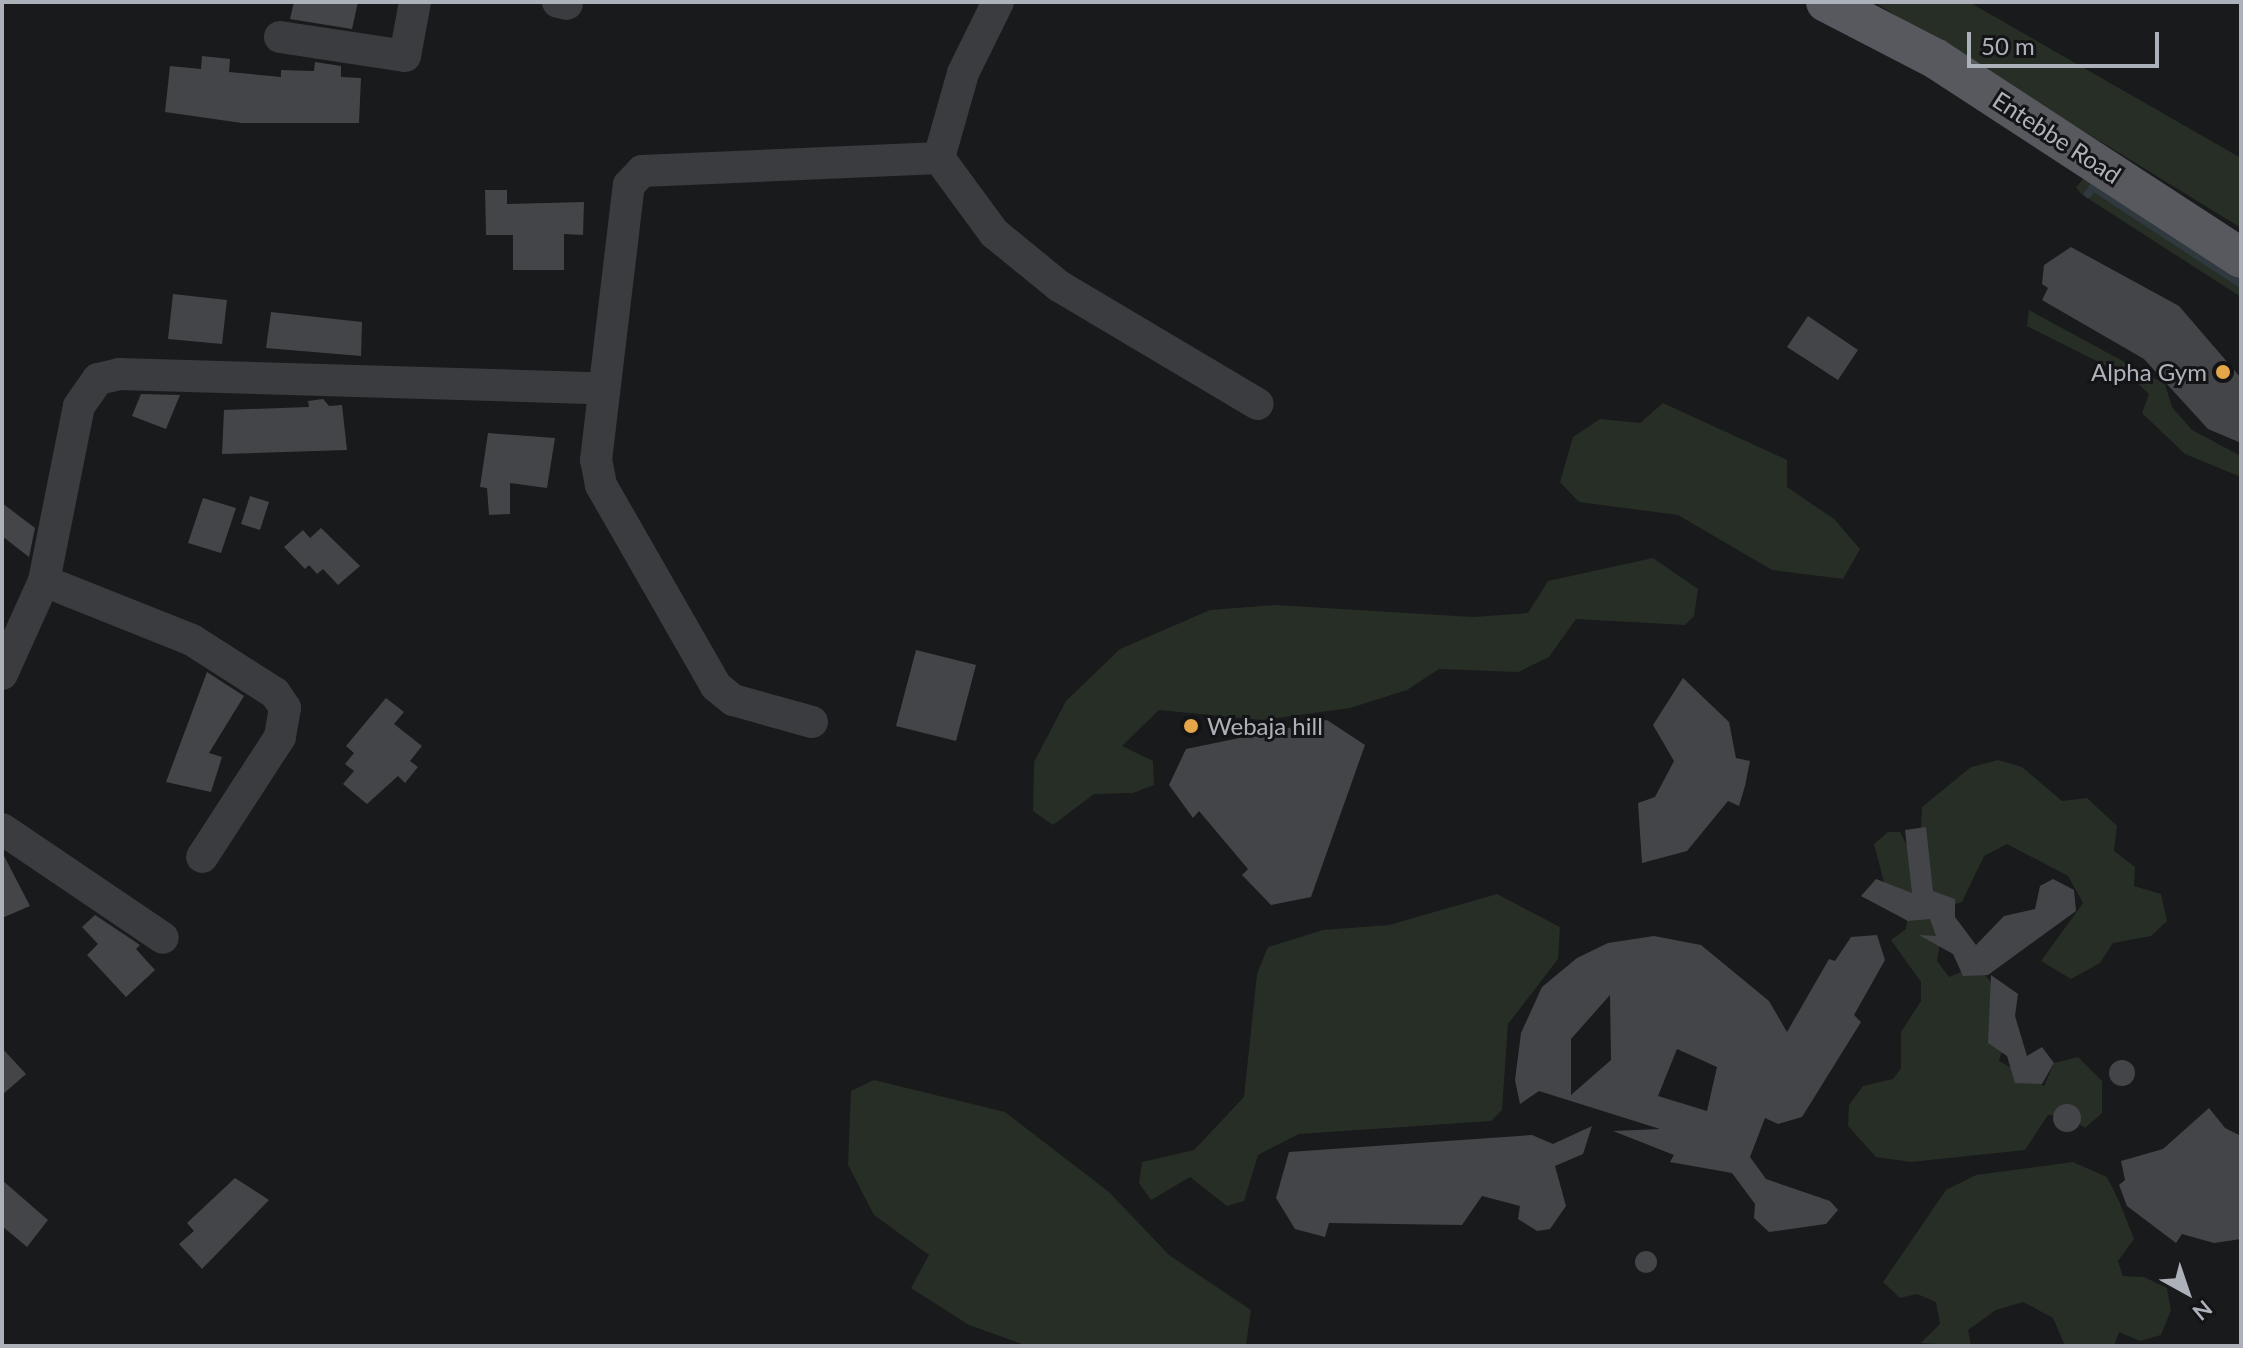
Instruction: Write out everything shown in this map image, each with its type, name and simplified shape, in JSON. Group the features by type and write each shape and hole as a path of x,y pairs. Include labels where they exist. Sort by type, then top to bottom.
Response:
{"main road":[{"name":"Entebbe Road","path":"1826,2 1936,59 2241,258"}],"street":[{"path":"280,37 405,56 415,2"},
{"path":"939,158 963,73 998,2"},
{"path":"812,722 733,700 703,670 601,485 596,460 624,206 634,176 939,158"},
{"path":"939,158 994,233 1059,286 1258,404"},
{"path":"2,674 44,581 79,406 98,379 119,374 604,388"},
{"path":"44,581 192,640 275,693 285,708 280,737 202,857"},
{"path":"2,829 163,938"}],"shaded area":[{"path":"1874,2 1969,2 2241,158 2241,228"},
{"path":"2086,176 2241,284 2241,297 2081,194 2076,187"},
{"path":"2029,310 2165,384 2172,407 2192,430 2241,456 2241,477 2185,454 2142,413 2149,394 2134,380 2027,326"},
{"path":"1663,403 1787,460 1787,487 1834,519 1860,549 1843,579 1772,570 1678,515 1579,502 1560,482 1573,437 1600,419 1640,423"},
{"path":"1653,558 1698,589 1694,616 1685,625 1576,619 1549,657 1518,672 1439,669 1407,690 1350,708 1262,720 1159,710 1122,746 1153,761 1154,785 1133,793 1094,794 1053,825 1033,811 1034,762 1066,701 1120,649 1210,610 1276,605 1473,617 1528,613 1548,581"},
{"path":"1998,760 2022,767 2062,801 2087,798 2117,826 2114,851 2135,867 2134,886 2161,894 2167,921 2151,936 2113,943 2100,963 2071,979 2041,961 2083,903 2068,876 2007,844 1984,856 1962,902 1946,907 1937,961 1949,977 1977,965 1990,981 2006,1035 1999,1061 2044,1086 2054,1063 2078,1057 2102,1081 2102,1113 2085,1128 2066,1115 2048,1115 2025,1150 1911,1162 1876,1157 1848,1126 1849,1105 1863,1086 1893,1079 1901,1068 1901,1032 1921,1001 1921,982 1891,940 1906,929 1908,911 1887,894 1874,844 1888,832 1900,832 1919,868 1922,807 1971,767"},
{"path":"1497,894 1560,927 1558,959 1508,1024 1502,1110 1491,1121 1299,1134 1258,1155 1244,1201 1227,1206 1190,1177 1151,1200 1139,1183 1142,1162 1194,1150 1244,1097 1257,974 1268,947 1323,930 1389,925"},
{"path":"874,1080 1005,1112 1109,1192 1169,1255 1251,1310 1246,1346 1028,1346 969,1325 911,1288 929,1255 874,1215 848,1165 851,1091"},
{"path":"2073,1162 2107,1177 2119,1201 2134,1239 2118,1261 2123,1276 2144,1277 2167,1288 2171,1310 2161,1335 2140,1341 2119,1332 2114,1346 2065,1346 2053,1318 2023,1302 1996,1310 1968,1330 1971,1346 1921,1343 1940,1324 1936,1302 1917,1294 1900,1298 1883,1282 1946,1190 1976,1175"}],"building":[{"path":"294,2 358,2 352,29 290,19"},
{"path":"202,56 230,59 229,72 281,77 281,70 314,71 315,62 341,66 341,77 361,78 359,123 242,123 165,112 170,66 201,69"},
{"path":"485,190 507,190 507,204 584,202 583,235 564,234 564,270 513,270 513,235 486,235"},
{"path":"2071,247 2179,306 2241,378 2241,443 2208,429 2144,359 2042,300 2048,288 2042,284 2044,265"},
{"path":"173,294 227,300 222,344 168,339"},
{"path":"271,312 362,322 361,356 266,348"},
{"path":"1808,316 1858,350 1838,380 1787,347"},
{"path":"141,394 180,395 166,429 132,416"},
{"path":"323,399 329,406 342,405 347,450 222,454 224,410 309,407 308,401"},
{"path":"488,433 555,438 547,488 510,483 510,514 489,515 487,488 480,487"},
{"path":"250,496 269,502 260,530 241,524"},
{"path":"203,498 236,508 221,553 188,543"},
{"path":"2,503 35,528 29,557 2,536"},
{"path":"321,528 360,566 338,585 323,569 317,574 309,565 305,569 284,547 303,530 310,538"},
{"path":"916,650 976,665 956,741 896,726"},
{"path":"207,672 244,696 209,753 222,757 211,792 166,782"},
{"path":"1683,678 1729,722 1736,758 1750,761 1745,786 1739,806 1728,801 1687,851 1642,863 1638,803 1655,797 1674,761 1653,725"},
{"path":"386,698 404,712 394,724 422,746 410,761 418,767 405,783 398,776 367,804 343,784 354,771 345,764 354,753 346,746"},
{"path":"1327,720 1365,745 1311,897 1271,905 1242,875 1248,869 1199,811 1193,818 1169,785 1186,749"},
{"path":"1926,827 1933,891 1955,899 1955,917 1976,945 2004,916 2035,909 2040,886 2053,879 2074,890 2076,911 1988,975 1963,976 1953,954 1919,935 1936,936 1930,919 1908,921 1861,896 1876,879 1912,893 1905,830"},
{"path":"2,852 30,906 2,918"},
{"path":"95,915 140,945 136,949 155,970 126,997 87,955 98,944 82,927"},
{"path":"1877,935 1885,960 1854,1015 1861,1022 1802,1117 1778,1124 1765,1118 1750,1157 1766,1179 1830,1201 1838,1210 1826,1224 1769,1232 1754,1218 1755,1204 1732,1173 1670,1162 1674,1155 1613,1131 1660,1129 1539,1091 1520,1104 1515,1080 1521,1033 1542,987 1577,958 1608,943 1654,936 1701,945 1769,1001 1787,1032 1829,959 1835,961 1851,937","holes":["1610,995 1611,1060 1571,1095 1571,1039","1677,1049 1717,1067 1707,1111 1658,1096"]},
{"path":"1991,975 2018,994 2015,1016 2027,1056 2042,1047 2054,1063 2042,1084 2015,1083 2007,1056 1988,1043"},
{"path":"2,1048 26,1074 2,1095"},
{"path":"2122,1060 2131,1064 2135,1073 2131,1082 2122,1086 2113,1082 2109,1073 2113,1064"},
{"path":"2067,1104 2077,1108 2081,1118 2077,1128 2067,1132 2057,1128 2053,1118 2057,1108"},
{"path":"2209,1108 2225,1128 2241,1136 2241,1239 2214,1243 2182,1234 2176,1243 2127,1206 2119,1185 2125,1180 2121,1161 2163,1149"},
{"path":"1592,1126 1583,1154 1555,1166 1566,1206 1550,1229 1537,1231 1518,1219 1520,1206 1482,1196 1462,1225 1329,1223 1325,1237 1295,1229 1276,1198 1289,1152 1532,1135 1553,1144"},
{"path":"235,1178 269,1200 202,1269 179,1244 194,1231 187,1223"},
{"path":"2,1180 48,1220 27,1247 2,1226"},
{"path":"1642,1251 1650,1251 1657,1262 1650,1273 1642,1273 1635,1266 1635,1258"}],"waterway":[{"path":"2088,194 2093,187 2241,284"}],"place":[{"name":"Alpha Gym","path":"2223,372"},
{"name":"Webaja hill","path":"1191,726"}]}
